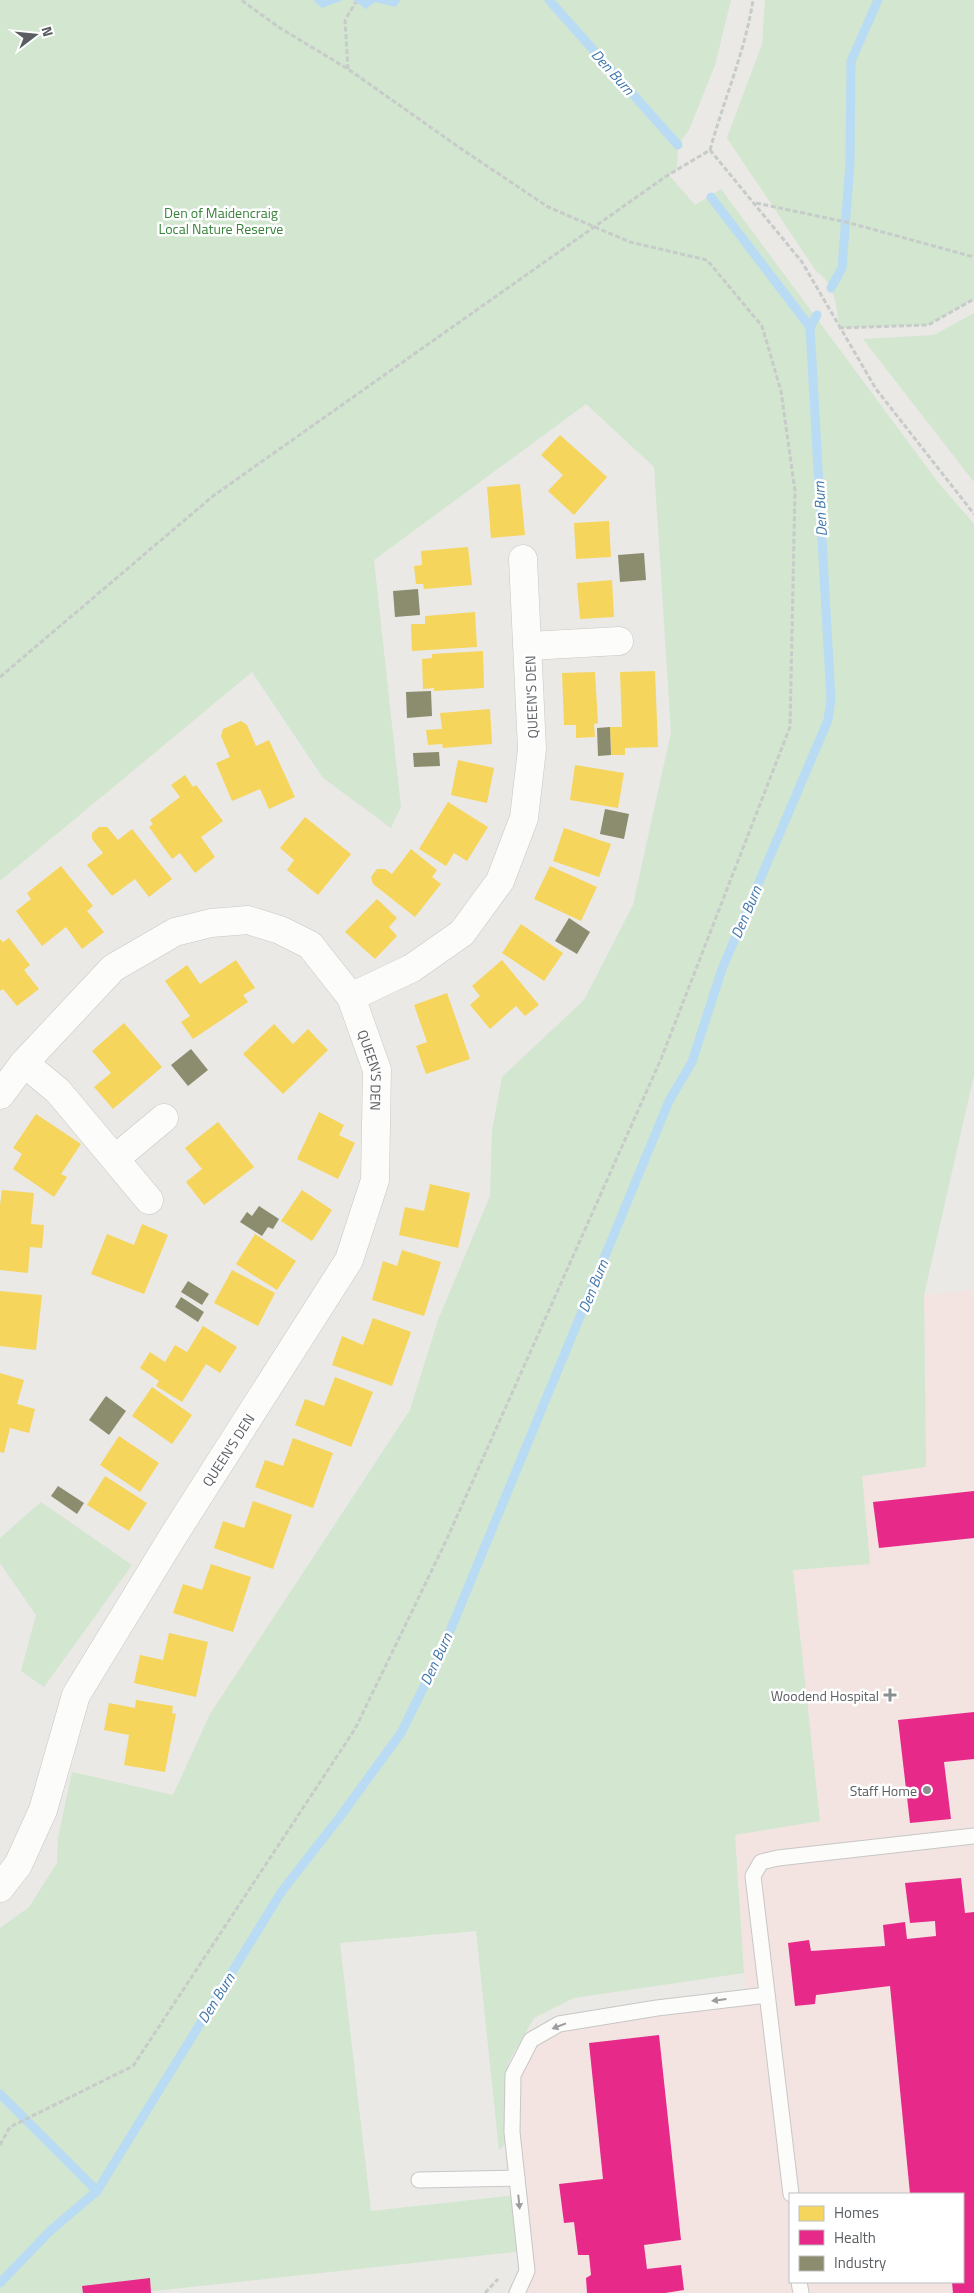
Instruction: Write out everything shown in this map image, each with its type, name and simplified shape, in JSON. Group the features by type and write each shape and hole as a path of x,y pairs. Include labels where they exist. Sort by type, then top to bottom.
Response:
{"street":[{"name":"QUEEN'S DEN","path":"351,997 412,968 462,933 500,881 524,818 532,749 529,646 523,559"},
{"name":"QUEEN'S DEN","path":"529,646 619,641"},
{"name":"QUEEN'S DEN","path":"0,1095 24,1063 113,968 175,932 211,922 248,920 280,930 310,945 351,997 377,1070 375,1180 349,1260 175,1533 76,1695 43,1810 18,1865 0,1888"},
{"path":"24,1063 58,1091 116,1158 149,1200"},
{"path":"116,1158 164,1118"}],"lane":[{"path":"791,2193 753,1876 761,1862 787,1857 974,1836"},
{"path":"517,2293 527,2271 512,2132 513,2075 531,2040 559,2024 657,2008 767,1994"},
{"path":"419,2180 517,2178"}],"path":[{"path":"0,2145 10,2127 133,2066 355,1729 450,1532 661,1059 790,728 796,491 780,392 762,326 707,260 630,242 548,207 348,69 280,28 241,0"},
{"path":"0,677 212,496 665,177 710,150 718,121 736,74 753,0"},
{"path":"348,69 345,20 356,2"},
{"path":"710,150 756,203 802,262 876,389 974,514"},
{"path":"756,203 846,222 974,257"},
{"path":"839,328 928,325 974,299"}],"shaded area":[{"name":"Woodend Hospital","path":"974,1290 974,2293 510,2293 524,2265 517,2178 521,2070 539,2035 746,1993 735,1835 820,1821 793,1570 870,1564 862,1476 926,1467 924,1295"}],"green space":[{"name":"Den of Maidencraig Local Nature Reserve","path":"0,0 731,0 715,65 689,130 678,145 677,169 669,175 695,205 721,189 937,481 974,524 974,1075 924,1295 926,1467 862,1476 870,1564 793,1570 820,1821 735,1835 744,1973 574,1998 534,2018 508,2063 508,2141 499,2150 476,1931 340,1943 371,2211 516,2195 525,2251 135,2293 0,2293 0,1928 29,1907 57,1863 58,1838 72,1772 173,1795 210,1714 410,1410 438,1320 490,1196 492,1130 502,1077 584,1000 633,905 671,732 654,467 586,404 374,560 401,807 391,828 323,778 252,672 0,881"},
{"path":"765,0 974,0 974,299 928,325 839,328 834,296 827,282 816,271 727,138 762,44"},
{"path":"974,313 974,482 863,339 934,335"},
{"path":"41,1502 132,1565 44,1687 21,1671 36,1615 0,1563 0,1538"}],"water":[{"path":"313,0 343,0 322,8"},
{"path":"353,0 401,0 396,7 375,2 366,9"}],"building: Homes":[{"path":"560,435 607,477 574,515 548,491 563,475 541,455"},
{"path":"520,484 525,535 491,538 487,487"},
{"path":"609,521 611,557 576,559 574,523"},
{"path":"468,547 472,585 424,589 423,584 416,584 414,566 422,565 421,551"},
{"path":"612,580 614,617 580,619 577,583"},
{"path":"475,612 477,647 412,651 411,624 425,624 425,616"},
{"path":"483,651 484,688 434,691 434,688 423,689 422,659 432,658 432,654"},
{"path":"655,671 658,747 625,748 625,755 611,755 610,727 622,727 620,672"},
{"path":"595,672 598,723 594,724 595,737 576,738 576,725 564,725 562,673"},
{"path":"490,709 492,744 443,748 442,744 428,745 426,730 442,729 440,713"},
{"path":"241,721 247,725 256,746 269,740 295,797 269,809 260,789 232,801 216,763 230,757 221,736 223,729"},
{"path":"458,760 494,768 487,803 451,795"},
{"path":"575,765 624,773 618,808 570,800"},
{"path":"185,775 193,787 196,785 223,821 201,837 215,857 195,873 180,853 172,859 149,827 153,824 150,820 180,797 171,785"},
{"path":"448,802 488,827 467,861 454,853 446,866 419,849"},
{"path":"305,817 351,854 318,895 287,870 294,860 280,848"},
{"path":"99,827 107,827 118,840 132,829 172,879 149,897 135,879 112,896 87,865 103,853 92,839 92,833"},
{"path":"564,828 611,844 599,877 553,861"},
{"path":"411,849 437,870 432,877 441,884 415,917 373,884 371,877 377,869 385,869 392,874"},
{"path":"61,866 93,906 87,911 104,932 82,949 66,927 42,946 16,911 31,899 27,893"},
{"path":"550,866 597,887 581,921 534,899"},
{"path":"377,899 397,918 389,927 397,936 375,959 345,932"},
{"path":"521,924 563,953 544,981 502,953"},
{"path":"9,938 30,965 24,970 39,989 17,1006 3,989 0,991 0,939 3,942"},
{"path":"236,960 255,988 243,995 248,1002 193,1039 181,1022 190,1016 165,981 187,965 200,984"},
{"path":"502,960 539,1005 525,1016 516,1006 490,1029 470,1005 480,996 472,986"},
{"path":"447,993 470,1059 426,1074 416,1046 427,1042 414,1005"},
{"path":"124,1023 162,1067 113,1109 94,1087 111,1073 92,1051"},
{"path":"274,1024 293,1044 308,1029 328,1050 283,1094 243,1054"},
{"path":"319,1112 344,1125 339,1135 355,1143 338,1179 297,1159"},
{"path":"36,1114 81,1144 61,1174 67,1177 54,1197 13,1169 22,1154 13,1148"},
{"path":"218,1122 254,1167 204,1205 186,1182 202,1169 185,1148"},
{"path":"430,1184 470,1193 458,1248 399,1235 405,1207 424,1211"},
{"path":"2,1190 34,1193 31,1224 44,1225 42,1248 30,1247 28,1273 0,1270 0,1205"},
{"path":"302,1190 332,1210 312,1241 281,1221"},
{"path":"142,1224 168,1235 144,1294 91,1274 107,1234 134,1245"},
{"path":"255,1234 296,1261 277,1290 236,1264"},
{"path":"402,1250 441,1262 424,1316 372,1300 383,1261 397,1266"},
{"path":"232,1270 275,1293 258,1326 214,1303"},
{"path":"0,1291 42,1295 36,1350 0,1346"},
{"path":"373,1318 411,1332 392,1386 332,1365 342,1336 363,1345"},
{"path":"203,1326 237,1347 220,1373 206,1364 182,1402 156,1386 159,1381 140,1368 150,1352 165,1362 175,1345 187,1352"},
{"path":"0,1373 24,1380 17,1404 35,1409 29,1433 10,1428 4,1453 0,1452"},
{"path":"335,1377 373,1392 351,1447 295,1425 305,1399 324,1406"},
{"path":"152,1387 192,1415 172,1444 132,1416"},
{"path":"119,1436 159,1463 140,1492 100,1465"},
{"path":"293,1438 333,1453 313,1508 255,1487 265,1460 283,1466"},
{"path":"105,1476 147,1503 129,1531 87,1505"},
{"path":"253,1501 292,1515 273,1569 214,1548 223,1521 244,1528"},
{"path":"211,1564 251,1577 233,1632 173,1613 183,1584 202,1590"},
{"path":"169,1633 208,1642 196,1697 134,1683 140,1655 163,1660"},
{"path":"136,1700 173,1706 172,1713 176,1714 165,1772 124,1765 129,1735 104,1730 109,1703 135,1708"}],"building: Health":[{"path":"974,1491 974,1538 879,1548 873,1502"},
{"name":"Staff Home","path":"974,1712 974,1759 944,1762 951,1819 910,1823 898,1720"},
{"path":"961,1878 965,1913 974,1912 974,2293 953,2293 952,2283 964,2283 964,2193 910,2193 890,1986 816,1995 815,2004 795,2006 788,1943 809,1940 811,1951 885,1946 883,1925 905,1922 907,1939 936,1936 935,1921 910,1923 905,1883"},
{"path":"659,2035 681,2240 644,2245 647,2269 681,2265 684,2290 665,2293 587,2293 586,2278 591,2275 589,2255 578,2255 574,2222 564,2223 559,2184 603,2179 589,2043"},
{"path":"150,2278 151,2293 83,2293 82,2286"}],"building: Industry":[{"path":"644,553 646,580 620,582 618,555"},
{"path":"418,589 420,615 395,617 393,591"},
{"path":"431,691 432,716 407,718 406,692"},
{"path":"610,727 611,755 598,756 597,728"},
{"path":"439,752 440,766 414,767 413,753"},
{"path":"605,809 629,814 624,839 600,834"},
{"path":"569,918 590,932 577,954 555,941"},
{"path":"191,1049 208,1070 188,1086 171,1065"},
{"path":"259,1206 279,1219 273,1229 268,1227 262,1236 240,1222 247,1212 252,1216"},
{"path":"188,1281 209,1294 202,1305 181,1292"},
{"path":"181,1297 204,1312 198,1322 175,1307"},
{"path":"106,1396 126,1411 109,1435 89,1420"},
{"path":"58,1486 84,1503 77,1514 51,1496"}],"waterway":[{"name":"Den Burn","path":"549,0 678,145"},
{"path":"831,288 842,268 850,163 851,61 878,0"},
{"name":"Den Burn","path":"0,2283 50,2231 97,2191 282,1891 339,1818 401,1733 443,1648 669,1101 692,1062 722,969 828,720 831,699 810,327 711,197"},
{"path":"810,327 817,315"},
{"path":"0,2094 97,2191"}],"place":[{"name":"Woodend Hospital","path":"890,1695"},
{"name":"Staff Home","path":"927,1790"}]}
